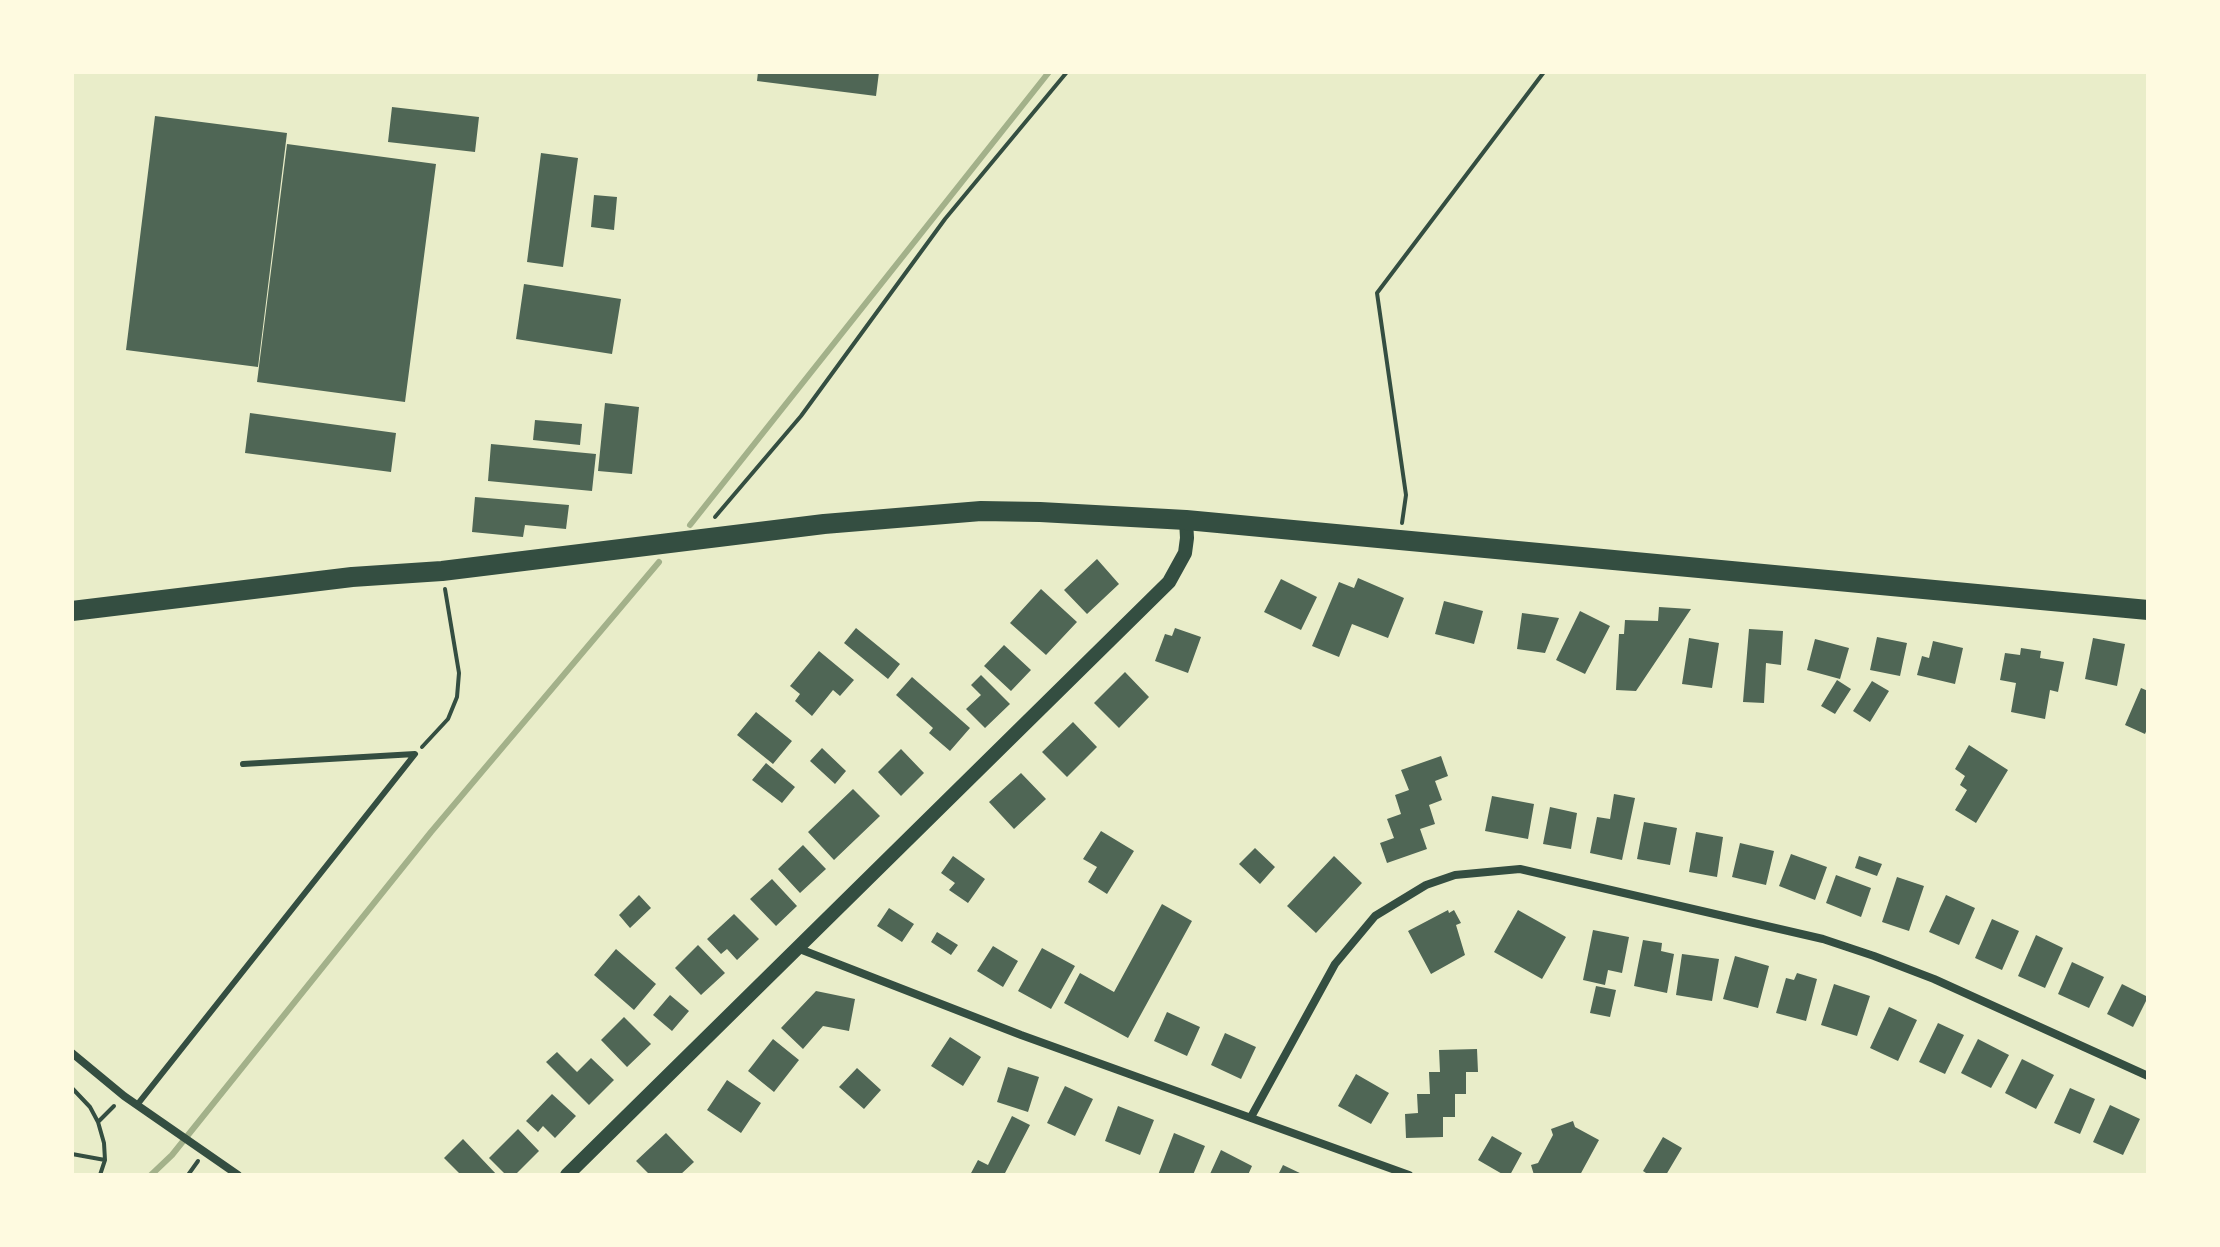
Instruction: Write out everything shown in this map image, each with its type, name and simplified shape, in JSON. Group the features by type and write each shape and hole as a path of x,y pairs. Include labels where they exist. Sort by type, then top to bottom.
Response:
{"main road":[{"path":"72,611 352,577 442,571 852,521 981,511 1082,513 1186,520 2148,610"}],"street":[{"path":"567,1175 1169,582 1185,553 1186,520"},
{"path":"1251,1117 1335,964 1375,916 1426,885 1455,875 1520,869 1823,939 1934,979 2148,1076"},
{"path":"797,948 1021,1035 1409,1175"},
{"path":"72,1053 137,1105 238,1175"}],"lane":[{"path":"243,764 415,754"},
{"path":"137,1105 415,754"}],"path":[{"path":"695,540 801,416 945,219 1067,72"},
{"path":"1399,540 1406,495 1377,293 1544,72"},
{"path":"415,754 448,719 457,697 459,673 442,571"},
{"path":"72,1088 90,1107 98,1122 105,1160 100,1175"},
{"path":"98,1122 110,1111"},
{"path":"72,1154 105,1160"}],"building":[{"path":"758,72 879,72 876,96 757,81"},
{"path":"392,107 479,117 475,152 388,142"},
{"path":"155,116 287,133 258,367 126,350"},
{"path":"287,144 436,164 405,402 257,382"},
{"path":"541,153 578,158 563,267 527,262"},
{"path":"594,195 617,197 614,230 591,227"},
{"path":"524,284 621,299 612,354 516,339"},
{"path":"605,403 639,407 632,474 598,471"},
{"path":"250,413 396,433 391,472 245,453"},
{"path":"535,420 582,424 580,445 533,440"},
{"path":"491,444 596,454 592,491 488,481"},
{"path":"475,497 569,505 566,529 525,525 523,537 472,532"},
{"path":"1097,559 1119,584 1087,614 1064,590"},
{"path":"1358,578 1404,598 1388,638 1352,624 1339,657 1312,646 1339,582 1354,588"},
{"path":"1281,579 1317,597 1301,630 1264,612"},
{"path":"1041,589 1077,622 1046,655 1010,623"},
{"path":"1444,601 1483,611 1474,644 1435,634"},
{"path":"1659,607 1691,609 1636,691 1616,690 1619,634 1624,634 1625,620 1658,621"},
{"path":"1580,611 1610,626 1585,674 1556,660"},
{"path":"1522,613 1559,618 1545,653 1517,649"},
{"path":"856,628 900,664 888,679 844,643"},
{"path":"1175,628 1201,637 1188,673 1155,661 1165,634 1172,636"},
{"path":"1749,629 1783,631 1781,665 1766,663 1764,703 1743,702"},
{"path":"1877,637 1907,643 1900,676 1870,670"},
{"path":"1689,638 1719,643 1712,688 1682,684"},
{"path":"2093,638 2125,644 2117,686 2085,679"},
{"path":"1815,639 1849,648 1840,679 1807,670"},
{"path":"1933,641 1963,648 1955,684 1917,675 1922,656 1929,658"},
{"path":"1004,645 1031,670 1011,691 984,666"},
{"path":"2021,648 2041,651 2040,658 2064,662 2058,692 2050,690 2045,719 2011,712 2016,683 2000,680 2005,653 2020,655"},
{"path":"819,651 854,680 840,696 833,690 812,716 795,701 800,694 790,686"},
{"path":"1125,672 1149,697 1119,728 1094,703"},
{"path":"981,675 1010,704 985,728 966,709 981,695 971,685"},
{"path":"912,677 970,728 950,751 929,733 933,728 896,695"},
{"path":"1837,680 1851,689 1835,714 1821,706"},
{"path":"1872,681 1889,691 1870,722 1853,711"},
{"path":"2141,688 2148,691 2148,727 2145,734 2125,725"},
{"path":"756,712 792,741 773,764 737,735"},
{"path":"1073,722 1097,747 1067,777 1042,752"},
{"path":"1969,745 2008,770 1976,823 1955,810 1967,790 1960,785 1965,776 1955,769"},
{"path":"822,748 846,771 835,784 810,761"},
{"path":"901,749 924,773 901,796 878,772"},
{"path":"1441,756 1448,776 1435,781 1442,800 1429,805 1435,824 1420,829 1427,849 1387,863 1380,843 1394,838 1387,819 1401,814 1395,795 1409,790 1401,770"},
{"path":"766,763 795,787 782,803 752,780"},
{"path":"1021,773 1046,799 1014,829 989,802"},
{"path":"853,789 880,816 834,860 808,832"},
{"path":"1614,794 1635,798 1622,860 1590,853 1597,817 1610,819"},
{"path":"1492,796 1534,804 1528,839 1485,831"},
{"path":"1550,807 1577,813 1571,849 1543,844"},
{"path":"1644,822 1677,828 1670,865 1637,859"},
{"path":"1101,831 1134,851 1107,894 1088,882 1097,867 1083,859"},
{"path":"1696,832 1723,837 1717,877 1689,872"},
{"path":"1740,843 1774,851 1766,885 1732,877"},
{"path":"803,845 826,869 800,893 778,869"},
{"path":"1255,848 1275,867 1260,884 1239,864"},
{"path":"1791,854 1827,867 1815,900 1779,886"},
{"path":"953,856 985,879 968,903 949,890 955,883 941,873"},
{"path":"1334,856 1362,883 1316,933 1287,906"},
{"path":"1859,856 1882,864 1877,876 1855,868"},
{"path":"1836,875 1871,888 1861,917 1826,903"},
{"path":"1897,877 1924,886 1909,931 1882,922"},
{"path":"772,879 797,906 776,926 750,899"},
{"path":"639,895 651,908 630,928 619,915"},
{"path":"1946,895 1975,908 1959,945 1929,932"},
{"path":"1162,904 1192,921 1128,1038 1064,1003 1080,973 1114,992"},
{"path":"889,908 914,924 902,942 877,926"},
{"path":"1448,910 1449,913 1454,910 1461,923 1456,925 1465,955 1431,974 1408,931"},
{"path":"1518,910 1566,937 1542,979 1494,952"},
{"path":"734,914 759,939 737,960 727,949 721,954 707,939"},
{"path":"1992,919 2019,931 2002,970 1975,958"},
{"path":"1593,930 1629,937 1622,973 1608,970 1605,985 1583,980"},
{"path":"937,932 958,945 951,955 931,942"},
{"path":"2036,935 2063,948 2045,988 2018,976"},
{"path":"1643,940 1662,943 1661,951 1674,954 1667,993 1634,986"},
{"path":"698,945 725,973 701,995 675,968"},
{"path":"993,946 1018,961 1003,987 977,971"},
{"path":"1042,948 1075,966 1051,1009 1018,991"},
{"path":"616,949 656,984 634,1010 594,975"},
{"path":"1682,954 1719,959 1712,1001 1676,995"},
{"path":"1735,956 1769,966 1758,1008 1723,999"},
{"path":"2072,962 2104,977 2089,1008 2058,994"},
{"path":"1797,973 1817,979 1806,1021 1776,1013 1786,978 1794,980"},
{"path":"1834,984 1870,996 1857,1036 1821,1025"},
{"path":"2122,984 2148,997 2133,1027 2107,1014"},
{"path":"1596,986 1616,990 1610,1017 1590,1013"},
{"path":"816,991 855,999 849,1031 823,1026 803,1049 781,1028"},
{"path":"670,995 689,1011 672,1031 653,1015"},
{"path":"1889,1007 1917,1020 1898,1061 1870,1048"},
{"path":"1167,1012 1200,1027 1187,1056 1154,1041"},
{"path":"624,1017 651,1044 627,1067 601,1040"},
{"path":"1938,1023 1964,1035 1945,1074 1919,1062"},
{"path":"1225,1033 1256,1047 1241,1079 1211,1065"},
{"path":"950,1037 981,1057 963,1086 931,1066"},
{"path":"773,1039 799,1060 774,1092 748,1071"},
{"path":"1978,1039 2009,1055 1991,1088 1961,1073"},
{"path":"1477,1049 1478,1072 1466,1072 1466,1094 1455,1094 1455,1117 1443,1117 1443,1137 1406,1138 1405,1114 1418,1113 1417,1094 1430,1094 1429,1072 1440,1072 1439,1050"},
{"path":"557,1052 577,1072 591,1058 614,1080 589,1105 546,1062"},
{"path":"2022,1059 2054,1075 2036,1109 2005,1093"},
{"path":"1008,1067 1039,1077 1028,1112 997,1102"},
{"path":"857,1068 881,1090 864,1109 839,1087"},
{"path":"1356,1074 1389,1093 1371,1124 1338,1106"},
{"path":"727,1080 761,1103 741,1133 707,1110"},
{"path":"1065,1086 1093,1099 1075,1136 1047,1123"},
{"path":"2070,1088 2095,1099 2080,1134 2054,1123"},
{"path":"552,1094 576,1116 555,1138 543,1126 538,1132 526,1121"},
{"path":"2110,1105 2140,1119 2123,1155 2093,1142"},
{"path":"1118,1106 1154,1120 1140,1155 1105,1141"},
{"path":"1012,1116 1030,1125 1004,1175 970,1175 978,1160 988,1165"},
{"path":"1573,1121 1575,1127 1599,1140 1580,1175 1534,1175 1531,1165 1538,1163 1553,1135 1551,1129"},
{"path":"518,1129 539,1151 515,1175 506,1175 489,1158"},
{"path":"666,1133 694,1162 680,1175 650,1175 636,1161"},
{"path":"1174,1133 1205,1146 1193,1175 1158,1175"},
{"path":"1492,1136 1522,1153 1510,1175 1504,1175 1478,1160"},
{"path":"1663,1137 1682,1148 1666,1175 1649,1175 1643,1171"},
{"path":"463,1139 497,1175 461,1175 444,1158"},
{"path":"1221,1150 1252,1166 1248,1175 1210,1174"},
{"path":"1283,1165 1304,1175 1278,1175"}],"waterway":[{"path":"690,525 1049,72"},
{"path":"151,1175 172,1155 431,832 659,562"}]}
